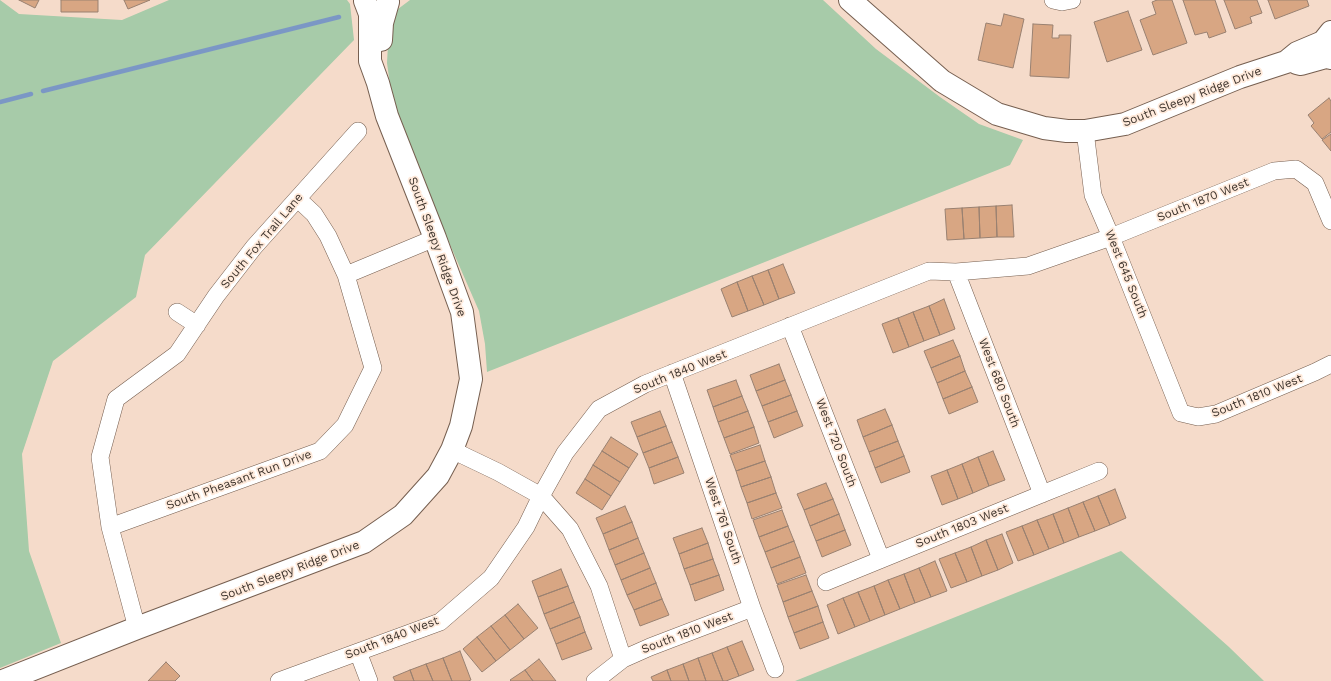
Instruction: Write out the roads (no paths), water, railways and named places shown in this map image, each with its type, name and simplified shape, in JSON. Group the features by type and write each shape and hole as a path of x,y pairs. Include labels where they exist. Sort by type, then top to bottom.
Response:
{"street":[{"name":"South Sleepy Ridge Drive","path":"3,681 137,628 364,542 403,515 438,476 452,450 461,426 471,379 462,312 435,238 387,116 370,61 370,14 364,0"},
{"path":"364,0 374,3 391,1"},
{"name":"South Sleepy Ridge Drive","path":"850,0 942,81 997,114 1044,128 1066,131 1086,131 1125,124 1240,77 1286,62 1297,53 1323,42 1331,32"},
{"path":"1053,0 1062,2 1072,0"},
{"name":"South Sleepy Ridge Drive","path":"378,83 382,23 391,1"},
{"name":"South Sleepy Ridge Drive","path":"1286,62 1300,64 1326,57 1331,58"},
{"name":"South Fox Trail Lane","path":"110,526 100,457 116,400 177,354 216,296 254,247 358,131"},
{"name":"West 645 South","path":"1086,131 1093,195 1182,413"},
{"name":"South 1870 West","path":"1111,237 1274,171 1296,169 1315,183 1331,221"},
{"path":"298,199 314,214 328,236 346,275 435,238"},
{"name":"South 1840 West","path":"279,681 440,622 486,583 526,527 565,453 600,408 645,384 929,271 956,272 1028,266 1111,237"},
{"name":"West 680 South","path":"956,272 1042,494"},
{"name":"South Pheasant Run Drive","path":"110,526 320,451 345,425 373,368 346,275"},
{"path":"177,312 197,325"},
{"name":"West 720 South","path":"790,326 881,559"},
{"name":"South 1810 West","path":"1182,413 1198,417 1216,414 1331,364"},
{"name":"West 761 South","path":"672,373 752,608 775,669"},
{"path":"452,450 498,472 541,496 570,529 599,586 623,659"},
{"name":"South 1803 West","path":"826,582 1099,472"},
{"path":"110,526 137,628"},
{"name":"South 1810 West","path":"595,681 623,659 650,647 752,608"},
{"path":"358,652 369,681"}],"waterway":[{"path":"43,91 339,17"},
{"path":"0,102 31,94"}]}
